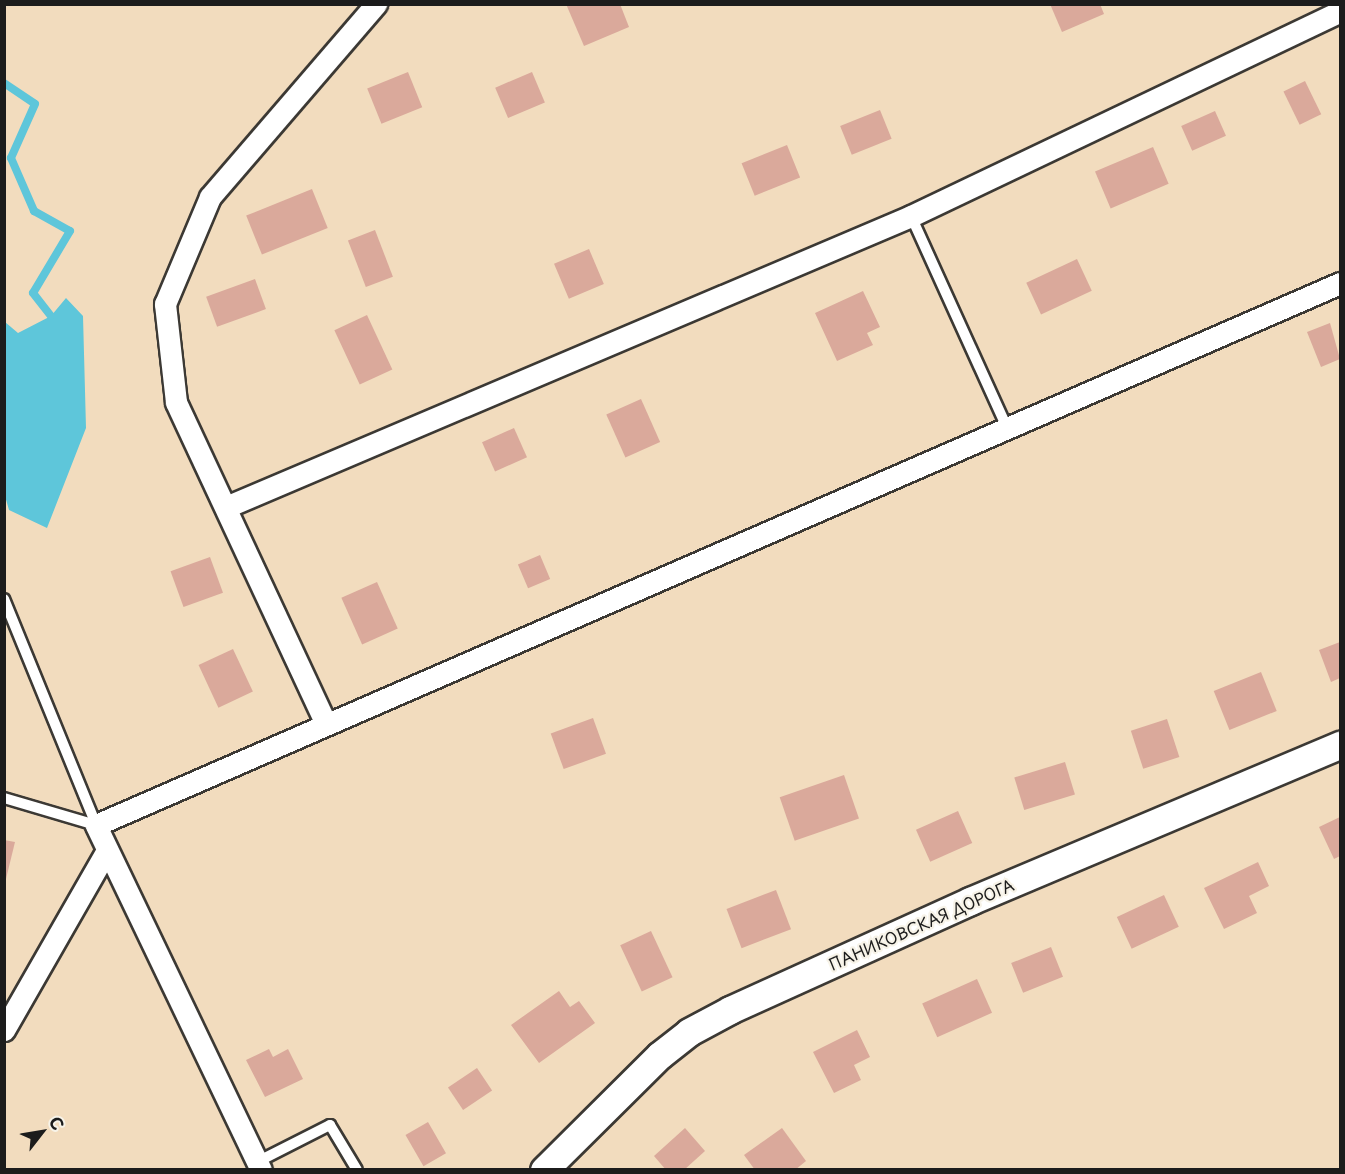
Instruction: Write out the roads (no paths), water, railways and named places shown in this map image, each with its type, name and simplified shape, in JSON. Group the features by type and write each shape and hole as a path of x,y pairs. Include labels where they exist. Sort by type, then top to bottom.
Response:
{"street":[{"path":"326,724 176,402 165,304 210,196 376,4"},
{"path":"226,507 911,216 1341,11"},
{"path":"259,1166 96,825 1341,283"},
{"name":"ПАНИКОВСКАЯ ДОРОГА","path":"544,1170 660,1055 689,1032 729,1010 970,901 1341,745"},
{"path":"4,1030 107,850"}],"lane":[{"path":"911,216 1007,428"},
{"path":"4,599 96,825"},
{"path":"4,798 96,825"},
{"path":"259,1166 330,1125 357,1170"}],"water":[{"path":"66,298 83,316 86,428 47,528 9,510 5,496 5,322 18,333 51,316"}],"waterway":[{"path":"4,83 35,104 11,158 34,211 70,231 33,293 51,316"}]}
